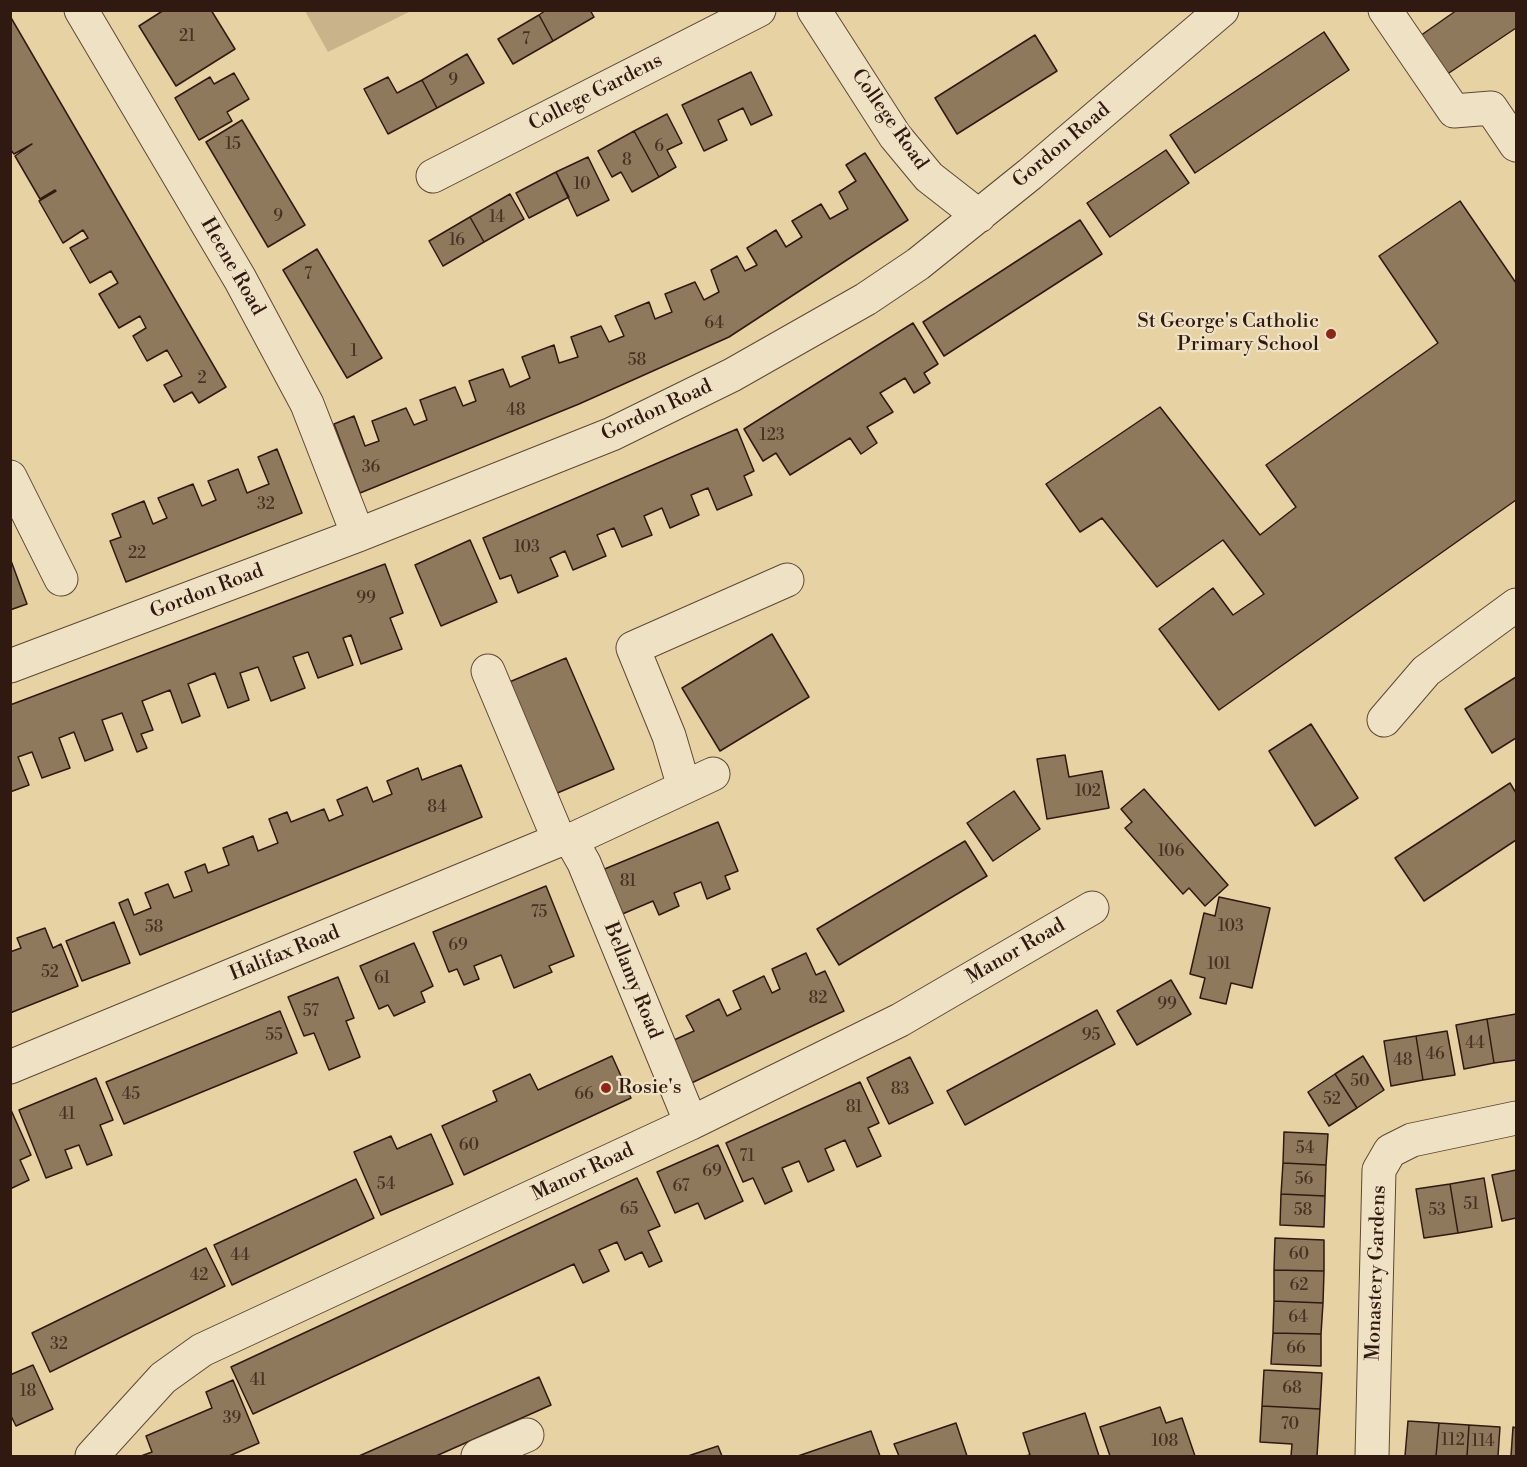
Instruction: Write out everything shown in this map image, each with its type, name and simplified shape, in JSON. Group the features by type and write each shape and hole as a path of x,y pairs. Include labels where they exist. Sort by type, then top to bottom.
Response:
{"street":[{"name":"Heene Road","path":"81,10 240,279 308,404 358,535"},
{"name":"College Gardens","path":"433,176 759,10"},
{"name":"College Road","path":"814,10 895,136 929,177 979,216"},
{"name":"Gordon Road","path":"10,666 358,535 612,434 732,375 866,299 918,264 979,216 1222,10"},
{"path":"1385,10 1454,111 1491,108 1516,145"},
{"path":"14,492 61,579"},
{"name":"Halifax Road","path":"10,1067 565,840 699,780 669,736 633,648 787,580"},
{"path":"1384,720 1426,671 1516,605"},
{"path":"488,671 565,840"},
{"name":"Bellamy Road","path":"565,840 585,862 691,1123"},
{"name":"Manor Road","path":"92,1456 163,1378 202,1350 691,1123 900,1020 1092,908"},
{"name":"Monastery Gardens","path":"1372,1456 1379,1170 1390,1151 1412,1140 1516,1118"},
{"path":"478,1456 527,1435"}],"shaded area":[{"path":"305,11 411,11 328,52"}],"building":[{"path":"164,10 211,10 235,49 176,86 139,26"},
{"path":"546,10 590,10 594,17 553,41 539,15"},
{"path":"1457,10 1516,10 1516,28 1437,81 1410,43"},
{"path":"539,15 553,41 513,64 498,39"},
{"path":"10,16 226,387 199,403 192,392 174,402 164,385 182,376 167,350 147,361 133,336 146,328 140,316 119,328 99,294 118,283 111,271 90,283 70,248 88,238 83,230 63,243 39,201 56,191 40,199 15,156 32,144 14,154 10,149"},
{"path":"1324,32 1349,70 1195,173 1170,135"},
{"path":"1035,35 1057,71 957,134 935,98"},
{"path":"467,54 484,83 437,108 422,80"},
{"path":"751,72 772,115 751,125 743,108 718,120 727,140 704,151 682,105"},
{"path":"234,73 249,99 227,112 232,121 199,140 175,98 210,77 214,84"},
{"path":"388,77 397,93 422,80 437,108 388,134 364,89"},
{"path":"667,114 682,143 667,150 676,167 659,177 634,131"},
{"path":"242,120 305,225 268,247 206,142"},
{"path":"634,131 659,177 632,192 621,172 612,177 598,151"},
{"path":"1166,150 1189,183 1110,237 1087,203"},
{"path":"865,153 908,220 729,337 579,404 360,493 334,424 354,416 365,446 379,441 372,421 406,408 414,425 427,420 420,400 455,387 463,406 476,401 469,381 503,369 510,387 530,378 522,357 554,345 559,363 578,357 571,337 601,326 609,342 624,336 615,316 649,302 655,319 672,312 665,294 695,282 704,300 719,292 711,270 737,256 745,271 757,265 747,248 776,230 786,247 802,237 792,221 821,204 830,219 848,209 839,192 856,181 846,165"},
{"path":"588,157 609,200 577,216 556,172"},
{"path":"556,172 569,197 529,218 516,193"},
{"path":"510,194 524,219 484,242 470,217"},
{"path":"1460,201 1516,283 1516,500 1219,710 1159,629 1213,588 1233,615 1264,594 1223,540 1157,587 1102,518 1080,532 1046,484 1160,407 1260,535 1296,507 1266,465 1438,343 1379,256"},
{"path":"470,217 484,242 443,266 429,241"},
{"path":"1080,220 1102,254 944,356 923,322"},
{"path":"317,249 382,358 347,378 283,270"},
{"path":"913,323 938,364 924,373 930,383 914,393 905,378 880,393 893,412 867,427 877,443 861,454 850,438 790,475 776,453 763,461 744,429"},
{"path":"737,429 754,471 744,476 752,495 717,510 708,488 691,495 699,515 670,528 662,508 644,516 652,535 622,547 614,528 597,535 606,556 573,570 565,551 550,558 558,576 518,593 511,575 500,579 483,538"},
{"path":"277,449 302,513 126,582 110,541 121,537 112,514 144,501 153,524 167,518 158,498 193,484 202,506 216,500 208,481 238,469 247,493 269,484 258,457"},
{"path":"470,540 497,602 441,626 415,565"},
{"path":"10,558 27,604 10,610"},
{"path":"385,564 403,613 390,618 402,649 361,664 351,635 343,638 353,665 318,678 308,652 293,657 305,688 271,701 258,667 240,673 249,700 228,708 215,673 188,684 200,716 182,723 170,690 142,701 153,730 141,734 147,748 137,752 122,713 102,720 113,750 85,761 74,732 59,738 70,768 42,778 32,752 18,757 29,785 10,792 10,705"},
{"path":"772,634 809,697 720,751 682,688"},
{"path":"566,658 614,769 555,794 507,683"},
{"path":"1516,677 1516,738 1492,753 1465,709"},
{"path":"1311,724 1358,798 1315,826 1269,751"},
{"path":"1065,755 1069,777 1102,771 1109,808 1047,819 1037,759"},
{"path":"461,765 482,817 140,955 119,903 128,899 134,915 151,908 145,893 168,884 174,898 192,891 185,872 205,864 208,873 229,865 223,848 253,836 258,851 278,843 269,819 287,812 291,822 324,809 329,821 343,815 337,800 367,787 373,802 392,794 387,781 418,768 422,780"},
{"path":"1510,783 1516,793 1516,840 1424,901 1395,858"},
{"path":"1144,789 1228,885 1205,906 1189,888 1183,894 1125,828 1132,822 1121,809"},
{"path":"1014,791 1040,829 993,861 967,823"},
{"path":"718,822 738,871 725,876 730,889 707,899 701,882 674,893 679,906 659,915 653,901 613,918 595,873"},
{"path":"965,841 987,876 839,965 817,929"},
{"path":"546,886 574,956 549,966 552,972 514,988 501,955 474,966 479,979 464,985 457,969 449,972 433,932"},
{"path":"1219,897 1270,908 1252,988 1231,983 1226,1004 1200,998 1205,978 1190,974 1204,913 1215,916"},
{"path":"114,922 130,963 82,981 66,941"},
{"path":"45,928 53,948 61,944 78,986 10,1013 10,952 21,948 17,938"},
{"path":"414,943 433,986 421,992 425,1002 394,1016 388,1005 379,1009 360,966"},
{"path":"806,953 816,975 825,971 844,1011 683,1087 663,1045 694,1031 686,1016 719,999 727,1016 741,1009 733,991 764,976 772,993 780,989 772,969"},
{"path":"338,977 354,1018 346,1021 360,1057 329,1070 314,1033 304,1036 288,997"},
{"path":"1171,980 1191,1014 1137,1045 1117,1011"},
{"path":"1097,1010 1115,1044 965,1125 947,1091"},
{"path":"280,1011 297,1053 124,1124 106,1082"},
{"path":"1516,1014 1516,1060 1494,1063 1487,1019"},
{"path":"1487,1019 1494,1063 1464,1069 1456,1025"},
{"path":"1447,1031 1455,1075 1423,1080 1416,1036"},
{"path":"1416,1036 1423,1080 1391,1086 1384,1041"},
{"path":"612,1056 631,1098 464,1175 442,1126 497,1101 493,1091 530,1074 538,1090"},
{"path":"1363,1056 1384,1090 1357,1108 1335,1074"},
{"path":"910,1057 933,1103 889,1124 867,1078"},
{"path":"1335,1074 1357,1108 1329,1126 1308,1092"},
{"path":"96,1078 113,1120 100,1125 112,1155 87,1165 79,1145 65,1150 72,1168 46,1178 19,1110"},
{"path":"860,1082 879,1123 868,1128 881,1156 857,1167 845,1140 825,1149 834,1170 808,1182 799,1161 782,1168 792,1191 765,1204 753,1178 743,1182 726,1143"},
{"path":"11,1110 31,1155 20,1160 29,1180 10,1189"},
{"path":"1284,1132 1328,1134 1326,1165 1283,1163"},
{"path":"431,1134 453,1184 381,1215 354,1152 391,1136 397,1149"},
{"path":"718,1145 743,1201 705,1219 698,1203 675,1213 657,1172"},
{"path":"1283,1163 1326,1165 1325,1196 1281,1194"},
{"path":"1516,1170 1516,1218 1502,1221 1492,1175"},
{"path":"637,1178 660,1226 648,1231 662,1261 649,1267 642,1252 625,1260 617,1242 599,1250 609,1271 583,1283 574,1264 253,1414 231,1367"},
{"path":"1484,1178 1492,1227 1458,1233 1450,1184"},
{"path":"356,1179 374,1218 232,1285 214,1245"},
{"path":"1450,1184 1458,1233 1424,1238 1416,1189"},
{"path":"1281,1194 1325,1196 1324,1227 1280,1225"},
{"path":"1275,1238 1324,1240 1324,1271 1274,1270"},
{"path":"206,1248 225,1286 50,1372 32,1333"},
{"path":"1274,1270 1324,1271 1323,1303 1274,1301"},
{"path":"1274,1301 1323,1303 1321,1334 1273,1333"},
{"path":"1273,1333 1321,1334 1321,1366 1271,1364"},
{"path":"33,1365 53,1409 16,1426 10,1414 10,1375"},
{"path":"1264,1370 1322,1373 1320,1409 1262,1406"},
{"path":"539,1377 551,1405 436,1456 359,1456"},
{"path":"233,1380 259,1443 229,1456 141,1456 152,1452 146,1436 212,1408 206,1392"},
{"path":"1262,1406 1320,1409 1317,1456 1291,1456 1292,1444 1260,1442"},
{"path":"1160,1407 1166,1423 1182,1418 1195,1456 1110,1456 1100,1427"},
{"path":"1085,1413 1099,1456 1025,1456 1030,1455 1023,1433"},
{"path":"1408,1421 1439,1423 1436,1456 1405,1456"},
{"path":"956,1423 967,1456 899,1456 894,1444"},
{"path":"1439,1423 1469,1425 1467,1456 1436,1456"},
{"path":"1469,1425 1500,1427 1498,1456 1467,1456"},
{"path":"1513,1427 1516,1428 1516,1456 1511,1456"},
{"path":"871,1431 880,1456 798,1456"},
{"path":"718,1446 722,1456 688,1456"}],"place":[{"name":"St George's Catholic Primary School","path":"1331,334"},
{"name":"Rosie's","path":"606,1088"}]}
